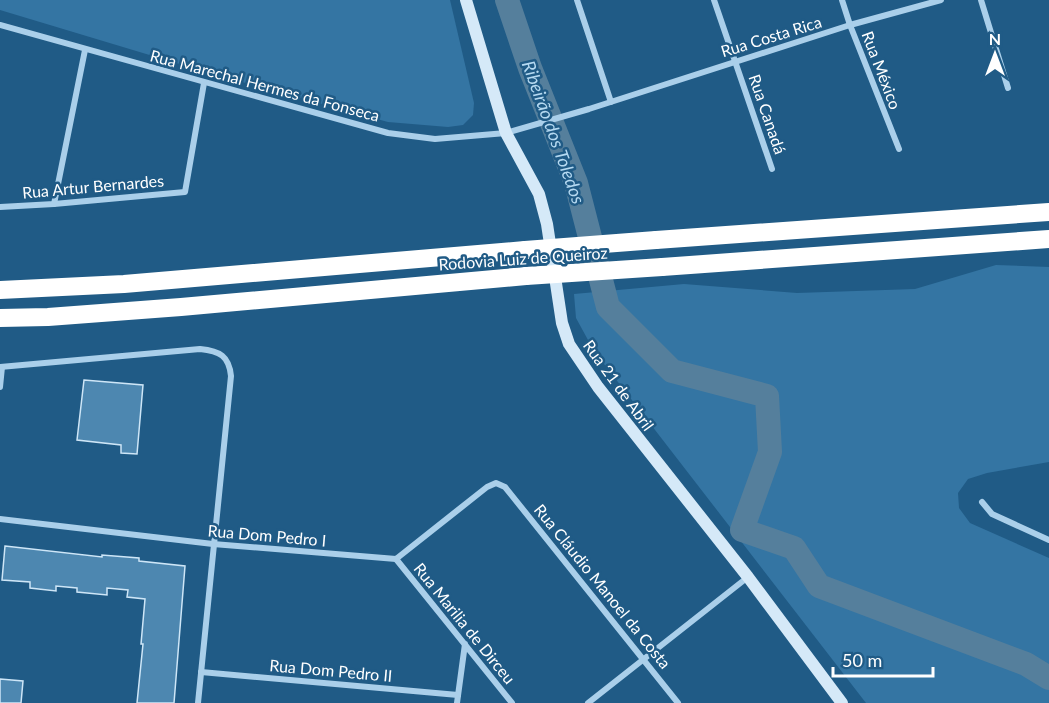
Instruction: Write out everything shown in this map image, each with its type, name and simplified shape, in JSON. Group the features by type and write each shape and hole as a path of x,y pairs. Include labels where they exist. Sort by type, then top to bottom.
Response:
{"highway":[{"name":"Rodovia Luiz de Queiroz","path":"0,290 124,284 525,250 1049,212"},
{"name":"Rodovia Luiz de Queiroz","path":"0,318 48,317 170,308 526,276 1049,239"}],"street":[{"name":"Rua 21 de Abril","path":"466,0 506,133 539,194 547,224 562,323 569,344 592,379 748,577 842,703"},
{"path":"577,0 611,102"},
{"name":"Rua Canadá","path":"714,0 772,169"},
{"name":"Rua México","path":"842,0 899,149"},
{"name":"Rua Costa Rica","path":"611,102 850,25 941,0"},
{"path":"981,0 1008,87"},
{"name":"Rua Marechal Hermes da Fonseca","path":"0,25 388,133 435,139 506,133 611,102"},
{"path":"54,204 85,50"},
{"name":"Rua Artur Bernardes","path":"0,207 185,192 204,83"},
{"path":"0,387 1,367 200,349 218,352 225,357 230,365 231,376 198,703"},
{"name":"Rua Cláudio Manoel da Costa","path":"396,560 487,487 496,483 506,487 678,703"},
{"path":"982,502 992,514 1049,540"},
{"name":"Rua Dom Pedro I","path":"0,519 213,544 396,560"},
{"name":"Rua Marilia de Dirceu","path":"396,560 512,703"},
{"path":"588,703 748,577"},
{"path":"458,703 465,644"},
{"name":"Rua Dom Pedro II","path":"201,672 458,695"}],"shaded area":[{"path":"0,0 450,0 474,103 473,115 463,125 448,127 388,122 206,72 0,10"},
{"path":"996,265 1049,267 1049,462 987,473 968,479 958,493 959,508 970,523 1049,558 1049,703 866,703 594,351 576,318 574,294 684,284 797,293 915,289"}],"building":[{"path":"84,380 143,385 137,454 121,453 121,445 77,440"},
{"path":"5,546 102,557 102,555 139,558 139,561 185,566 174,703 137,703 145,599 127,597 128,590 107,588 107,595 77,592 77,588 56,586 56,591 30,588 30,582 2,580"},
{"path":"0,679 23,681 21,703 0,703"}],"waterway":[{"name":"Ribeirão dos Toledos","path":"507,0 530,68 576,183 608,307 672,371 767,396 770,452 742,530 794,548 819,586 1026,664 1049,678"}]}
